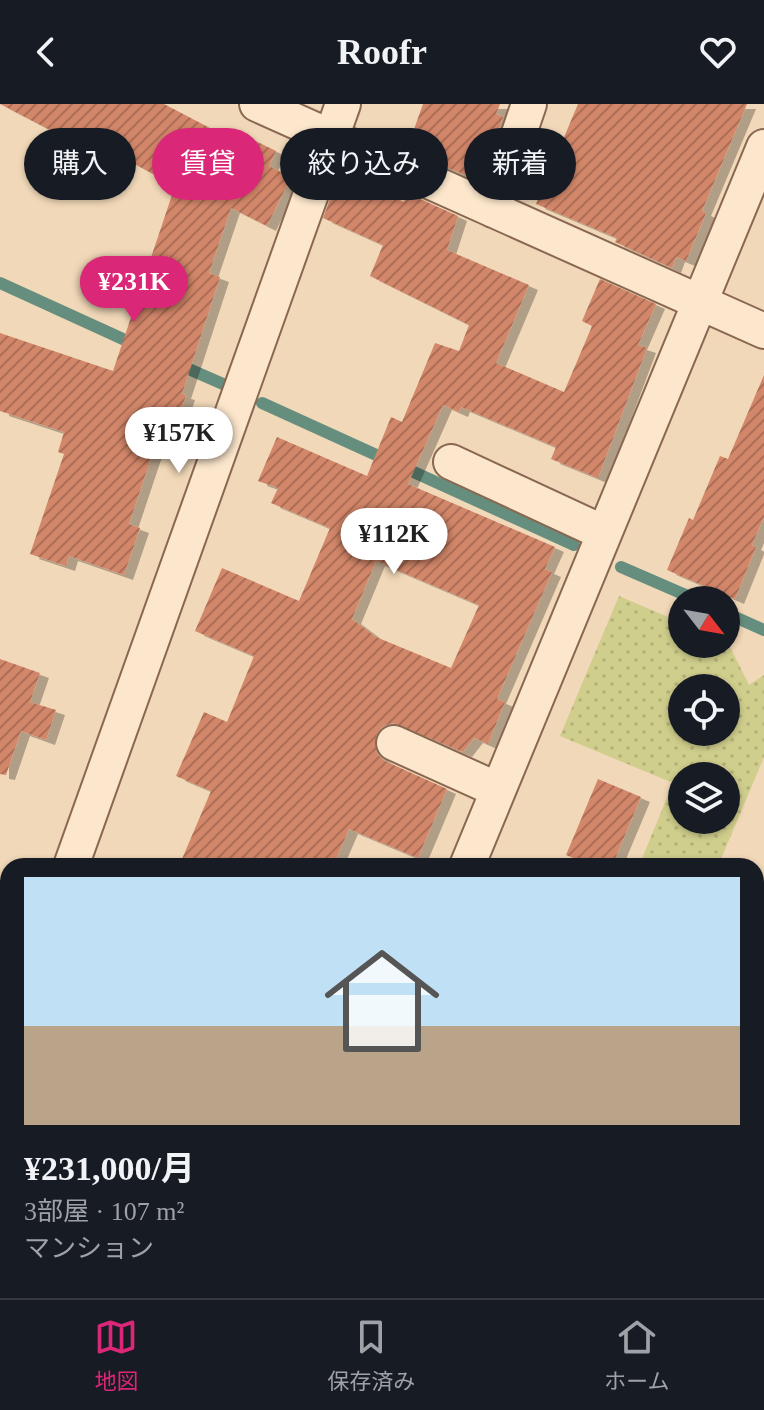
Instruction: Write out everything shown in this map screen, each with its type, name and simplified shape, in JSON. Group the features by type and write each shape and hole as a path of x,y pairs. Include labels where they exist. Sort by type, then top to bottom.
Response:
{"street":[{"path":"257,104 311,128"},
{"path":"334,128 343,104"},
{"path":"493,210 529,104"},
{"path":"470,858 764,147"},
{"path":"448,190 764,331"},
{"path":"74,858 309,200"},
{"path":"451,462 604,533"},
{"path":"394,743 498,790"}],"shaded area":[{"path":"619,596 668,617 668,658 736,658 749,685 764,675 764,757 740,814 740,762 668,762 668,781 560,736"},
{"path":"668,795 668,834 732,834 721,858 642,858"}],"building":[{"path":"0,104 164,104 210,128 152,128 152,173 136,165 136,128 46,128"},
{"path":"423,104 500,104 496,114 503,117 499,128 464,128 464,175 448,168 448,128 414,128"},
{"path":"578,104 747,104 702,211 706,213 686,261 676,257 672,268 615,242 617,238 536,204 538,200 576,200 576,128 568,128"},
{"path":"264,145 276,151 269,166 280,172 280,199 267,226 231,208 209,273 220,277 182,394 186,395 174,432 163,428 129,524 140,528 124,575 69,556 66,566 30,554 64,454 58,452 64,432 0,411 0,333 113,371 170,200 264,200"},
{"path":"330,200 423,200 458,216 447,250 529,285 496,363 564,392 592,326 582,321 600,279 656,304 638,345 647,348 598,478 551,459 556,447 461,407 459,412 443,405 408,484 555,547 545,569 552,572 497,699 505,702 488,744 474,738 463,752 393,723 383,726 376,736 377,754 385,761 447,789 418,858 349,829 336,858 182,858 211,791 176,776 204,712 227,722 254,656 195,631 222,568 299,601 330,528 271,503 278,488 258,481 277,437 367,476 391,417 402,422 435,343 459,351 469,325 370,276 383,245 323,218","holes":["376,561 479,605 451,668 376,637 352,619"]},
{"path":"764,375 764,517 752,545 756,547 740,587 705,586 667,570 689,518 693,520 720,456 728,459"},
{"path":"0,659 40,673 30,702 56,710 46,740 21,731 6,775 0,774"},
{"path":"598,779 641,797 615,858 573,858 566,855"}],"waterway":[{"path":"0,283 136,345"},
{"path":"175,363 223,384"},
{"path":"262,403 574,545"},
{"path":"621,567 668,587"},
{"path":"740,619 764,630"}]}
